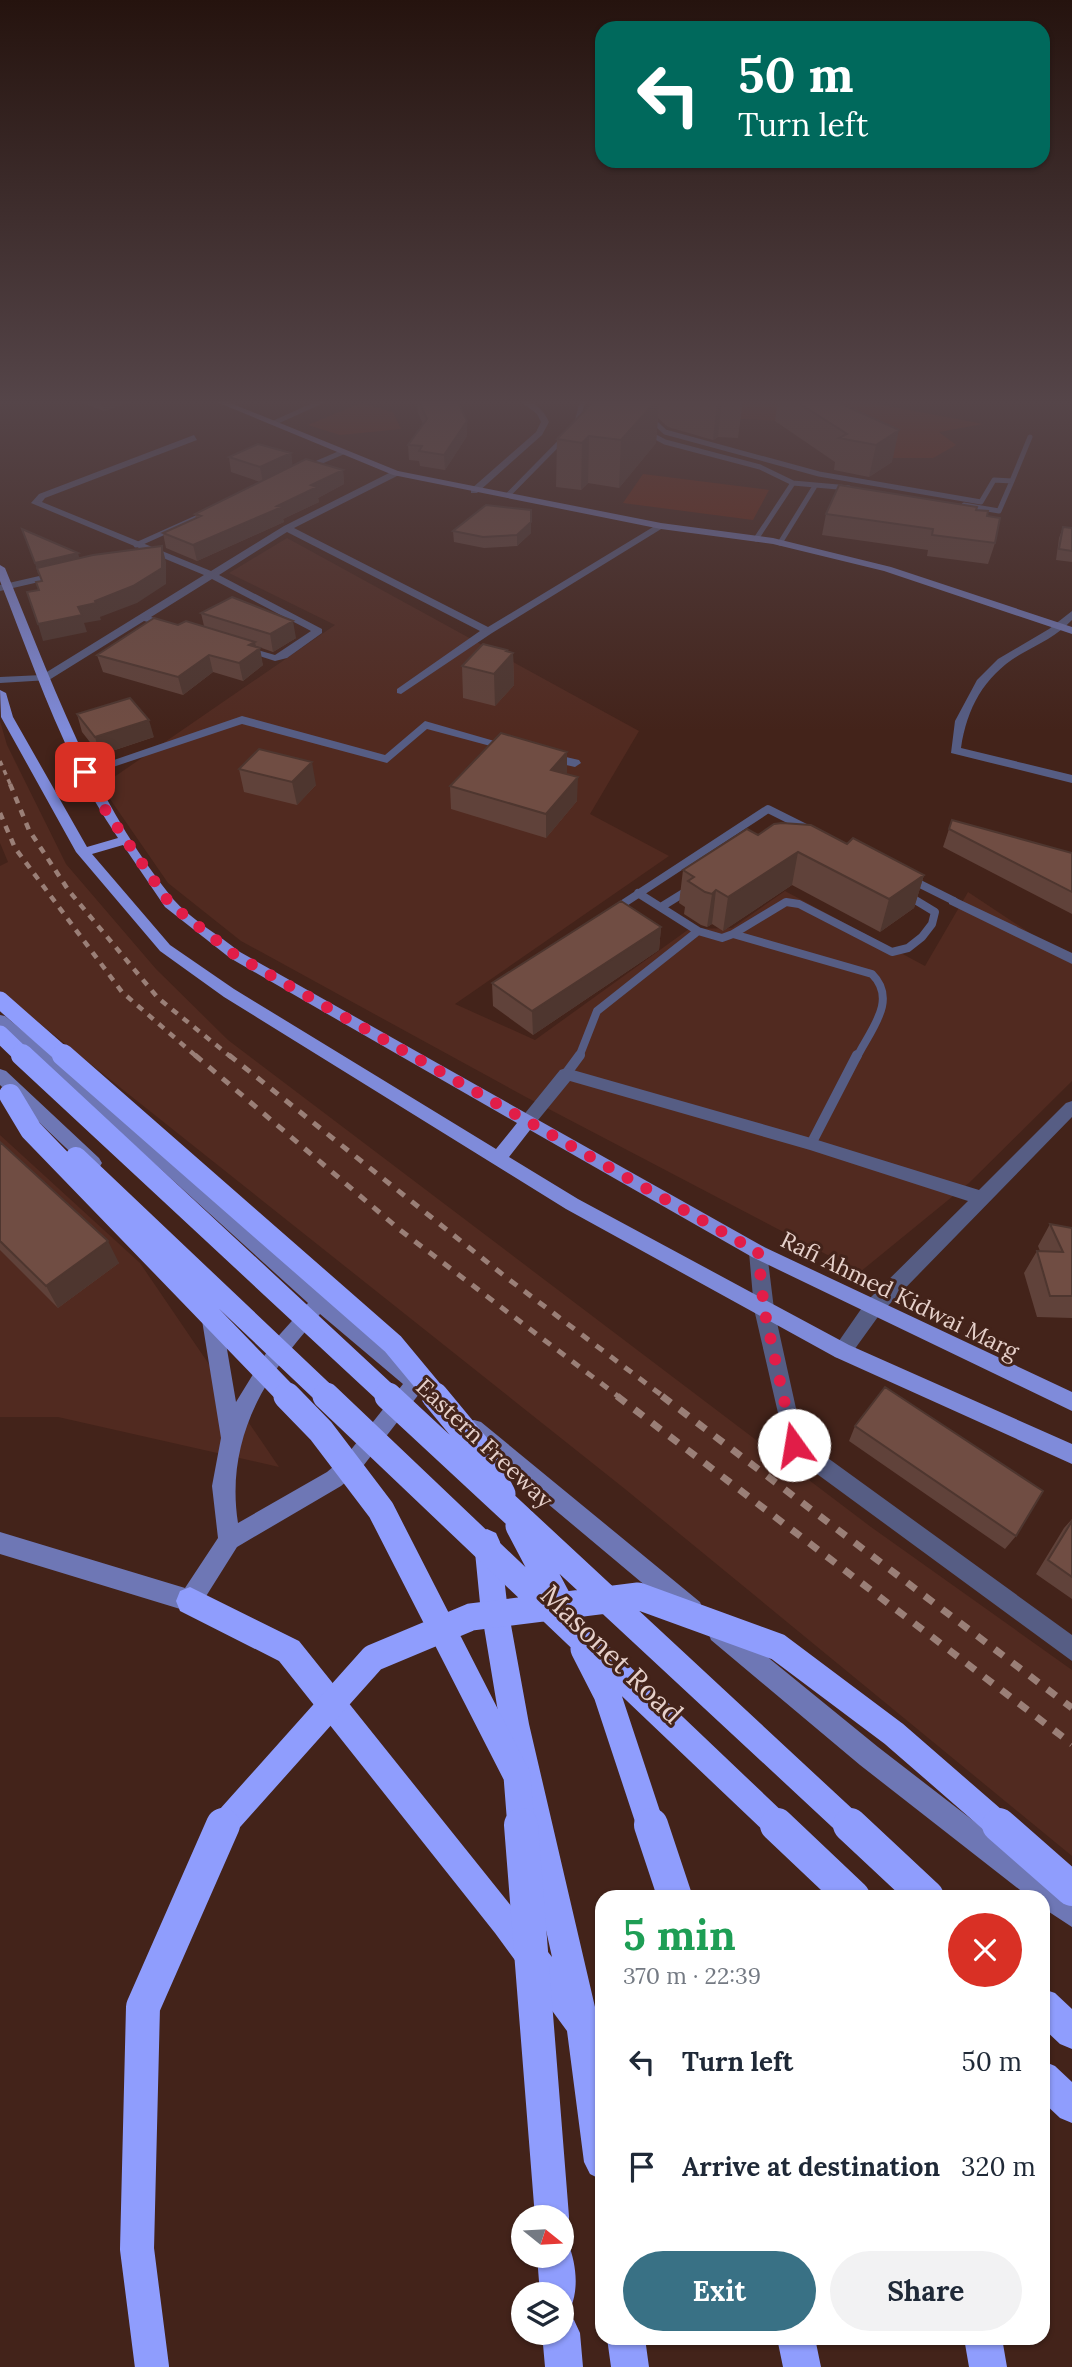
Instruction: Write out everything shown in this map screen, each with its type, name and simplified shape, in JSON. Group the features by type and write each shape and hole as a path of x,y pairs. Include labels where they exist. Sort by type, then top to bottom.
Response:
{"highway":[{"path":"0,1000 393,1344 478,1448 607,1694 673,1890"},
{"name":"Eastern Freeway","path":"0,1034 919,1890"},
{"path":"3,1085 846,1890"},
{"path":"3,1085 31,1130 321,1431 381,1510 517,1776 551,2205"},
{"path":"486,1534 494,1619 508,1696 584,2028 595,2110"},
{"path":"152,2367 137,2249 143,2007 223,1825 373,1658 471,1616 638,1596 778,1647 894,1734 1072,1889"},
{"path":"190,1601 289,1651 506,1922 584,2028"},
{"path":"1050,2012 1072,2032"},
{"path":"1050,2085 1072,2106"},
{"path":"562,2345 564,2367"},
{"path":"627,2345 630,2367"},
{"path":"797,2345 802,2367"},
{"path":"984,2345 988,2367"}],"main road":[{"name":"Rafi Ahmed Kidwai Marg","path":"0,568 4,587 85,772 170,904 235,955 758,1252 1072,1402"},
{"path":"0,693 7,717 83,852 165,948 307,1042 572,1204 842,1351 1072,1454"},
{"path":"83,852 126,839"},
{"path":"499,1158 528,1121"}],"street":[{"path":"54,510 210,575 242,597 318,631 282,656 268,656 233,646"},
{"path":"0,680 45,678 287,528 322,510"},
{"path":"584,510 661,526 780,543 887,569 1067,629"},
{"path":"401,691 488,631 661,526"},
{"path":"287,528 488,631"},
{"path":"144,556 157,553"},
{"path":"4,587 75,571"},
{"path":"1072,614 1067,629 1011,655 976,685 958,726 955,750 1072,779"},
{"path":"145,618 186,631"},
{"path":"85,772 242,720 387,759 425,725 575,763"},
{"path":"954,901 1072,959"},
{"path":"0,1020 58,1066 320,1302 869,1756 1041,1890"},
{"path":"528,1121 566,1074 811,1144 982,1198"},
{"name":"Masonet Road","path":"3,1085 356,1410 861,1890"},
{"path":"842,1351 873,1308 1072,1107"},
{"path":"758,1252 764,1309 794,1445 1072,1649"},
{"path":"204,1268 232,1441"},
{"path":"229,1540 223,1485 232,1441 251,1391 283,1342 320,1302"},
{"path":"0,1543 190,1601 229,1540 334,1479 353,1463 416,1382"},
{"path":"1050,1897 1072,1914"},
{"path":"1050,2071 1072,2091"}],"lane":[{"path":"136,545 213,510"},
{"path":"756,540 775,510"},
{"path":"780,543 800,510"},
{"path":"605,915 768,809 817,833"},
{"path":"902,875 954,901"},
{"path":"661,907 694,886"},
{"path":"638,893 698,932 722,938 786,902 799,904 884,950 895,953 905,950 934,925 935,912 903,893"},
{"path":"925,905 939,893"},
{"path":"566,1074 581,1054 597,1011 698,932"},
{"path":"733,934 872,974 883,985 885,1002 811,1144"}],"shaded area":[{"path":"680,510 758,510 753,520"},
{"path":"287,538 639,731 590,814 669,856 455,1004 535,1040 689,929 732,928 785,891 925,966 968,892 1072,961 1072,1081 969,1183 860,1272 524,1096 241,941 168,883 101,786 335,625 229,573"},
{"path":"0,721 7,745 66,864 156,969 228,1040 871,1527 1072,1670 1072,1856 625,1489 0,992 0,866 8,862 0,843"},
{"path":"0,1135 140,1263 279,1467 58,1417 0,1417"}],"building":[{"path":"202,510 274,510 193,545 163,533 201,516 195,514"},
{"path":"479,510 531,510 531,522 517,535 483,537 453,531"},
{"path":"828,510 982,510 988,511 987,516 1000,518 995,543 932,535 933,529 826,514"},
{"path":"1063,527 1072,528 1072,551 1059,549"},
{"path":"22,529 78,553 35,563"},
{"path":"162,546 162,568 133,586 95,601 96,603 78,607 82,615 38,624 27,592 39,590 36,582 42,581 37,568 93,555"},
{"path":"232,597 293,621 270,634 201,613"},
{"path":"154,618 178,625 186,621 255,642 249,645 260,648 239,663 209,655 178,677 97,655"},
{"path":"483,644 513,653 494,674 462,666"},
{"path":"130,698 149,720 95,737 77,714"},
{"path":"501,733 567,752 551,770 578,777 546,814 450,786"},
{"path":"259,749 312,762 292,782 239,769"},
{"path":"952,820 1072,853 1072,892 949,829"},
{"path":"774,824 811,825 847,844 853,838 924,875 889,899 798,852 728,897 716,890 712,894 705,892 688,881 694,877 683,870 747,829 758,835"},
{"path":"621,901 661,927 532,1011 492,983"},
{"path":"0,1142 108,1241 46,1286 0,1241"},
{"path":"1050,1224 1072,1228 1072,1296 1050,1296 1037,1251 1063,1252"},
{"path":"885,1387 1043,1491 1016,1536 855,1426"},
{"path":"1072,1521 1072,1577 1048,1560"}],"railway":[{"path":"0,761 11,786"},
{"path":"10,784 29,830 69,891 158,998 231,1057"},
{"path":"0,813 15,848 122,992 197,1057"},
{"path":"195,1055 400,1230 619,1397"},
{"path":"229,1055 507,1278 664,1397"},
{"path":"617,1396 1072,1744"},
{"path":"662,1396 1072,1708"}],"route":[{"path":"85,772 104,808 170,904 235,955 758,1252 764,1309 794,1445"}]}
